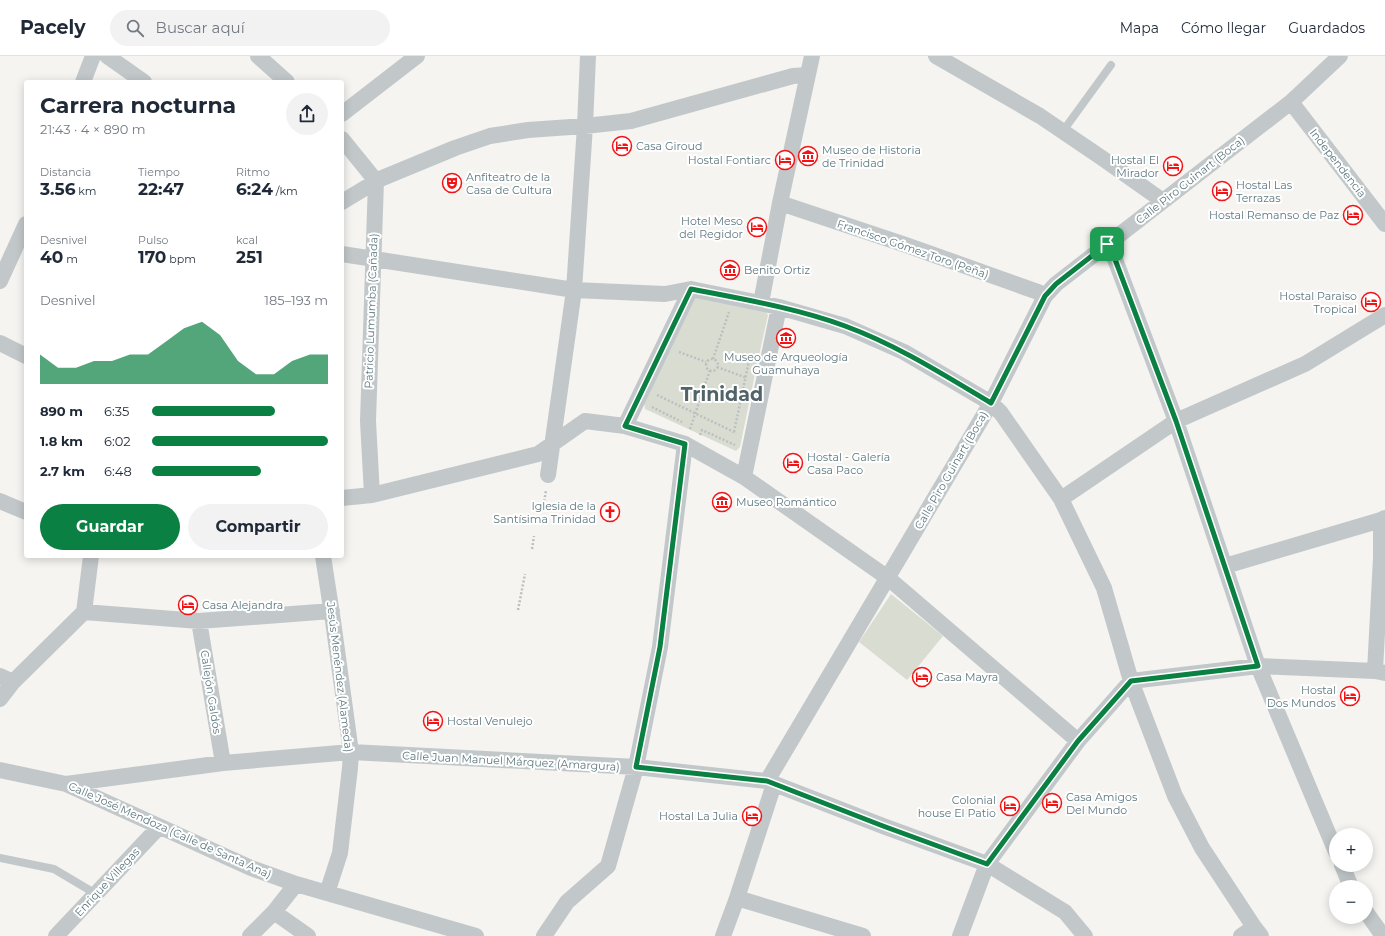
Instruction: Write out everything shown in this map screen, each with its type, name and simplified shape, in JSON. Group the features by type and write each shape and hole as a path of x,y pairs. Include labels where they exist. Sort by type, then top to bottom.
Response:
{"street":[{"path":"84,80 93,56"},
{"path":"107,56 141,80"},
{"path":"258,56 285,80"},
{"path":"344,112 417,56"},
{"path":"548,475 574,290 586,126 588,56"},
{"path":"761,303 780,203 812,56"},
{"path":"936,56 1040,116 1163,201"},
{"name":"Calle Piro Guinart (Boca)","path":"723,936 737,898 770,782 991,403 1045,296 1056,284 1291,102 1340,56"},
{"path":"344,201 376,181 455,148 490,136 528,130 631,121 793,76 808,75"},
{"name":"Independencia","path":"1291,102 1385,224"},
{"path":"344,141 376,181"},
{"name":"Patricio Lumumba (Cañada)","path":"372,495 368,421 376,181"},
{"name":"Francisco Gómez Toro (Peña)","path":"780,203 906,245 1038,292 1045,296"},
{"path":"0,281 24,228"},
{"path":"1107,244 1116,261 1176,421 1258,666 1329,835"},
{"path":"344,254 574,290 665,294 691,289 779,307 845,326 904,352 991,403 1001,414 1061,499 1104,588 1131,681 1175,796 1202,848 1252,933"},
{"path":"625,426 691,289"},
{"path":"744,477 779,307"},
{"path":"1061,499 1176,421 1305,364 1385,315"},
{"path":"0,343 24,355"},
{"path":"344,498 372,495 538,454 553,442 585,421 625,426 687,437 888,578 1078,741"},
{"path":"544,936 567,902 608,866 636,767 660,647 687,437"},
{"path":"0,501 24,511"},
{"path":"960,936 987,864 1078,741 1131,681 1258,666 1380,672 1381,558 1383,519 1225,566"},
{"path":"0,699 7,679 84,612 91,558"},
{"name":"Jesús Menéndez (Alameda)","path":"323,558 351,752 340,853 327,892"},
{"path":"84,612 199,621 332,611"},
{"name":"Callejón Galdós","path":"199,621 222,763"},
{"name":"Calle Juan Manuel Márquez (Amargura)","path":"66,784 222,763 351,752 636,767 770,782 883,826 987,864 1065,912 1085,936"},
{"name":"Calle José Mendoza (Calle de Santa Ana)","path":"0,770 66,784 251,868 296,884 476,936"},
{"name":"Enrique Villegas","path":"56,936 159,827"},
{"path":"250,936 274,912 296,884"},
{"path":"737,898 863,936"},
{"path":"274,912 308,936"},
{"path":"1373,922 1383,936"}],"lane":[{"path":"1063,131 1111,65"},
{"path":"0,858 54,869 96,894"}],"path":[{"path":"713,359 731,306"},
{"path":"721,312 729,313"},
{"path":"660,389 657,396 734,432 752,349"},
{"path":"674,358 677,351 706,362 713,359"},
{"path":"713,359 717,361 717,367"},
{"path":"706,362 706,366 710,370"},
{"path":"717,367 750,380"},
{"path":"710,370 715,370 717,367"},
{"path":"687,437 710,370"},
{"path":"647,405 682,422"},
{"path":"532,549 534,536"},
{"path":"518,610 525,574"}],"shaded area":[{"path":"696,297 764,309 768,315 740,447 736,451 645,409 644,403"},
{"path":"891,594 943,636 907,680 859,642"}],"place":[{"name":"Casa Giroud","path":"622,146"},
{"name":"Museo de Historia de Trinidad","path":"808,156"},
{"name":"Hostal Fontiarc","path":"785,160"},
{"name":"Hostal El Mirador","path":"1173,166"},
{"name":"Anfiteatro de la Casa de Cultura","path":"452,183"},
{"name":"Hostal Las Terrazas","path":"1222,191"},
{"name":"Hostal Remanso de Paz","path":"1353,215"},
{"name":"Hotel Meso del Regidor","path":"757,227"},
{"name":"Benito Ortiz","path":"730,270"},
{"name":"Hostal Paraiso Tropical","path":"1371,302"},
{"name":"Museo de Arqueología Guamuhaya","path":"786,338"},
{"name":"Hostal - Galería Casa Paco","path":"793,463"},
{"name":"Museo Romántico","path":"722,502"},
{"name":"Iglesia de la Santísima Trinidad","path":"610,512"},
{"name":"Casa Alejandra","path":"188,605"},
{"name":"Casa Mayra","path":"922,677"},
{"name":"Hostal Dos Mundos","path":"1350,696"},
{"name":"Hostal Venulejo","path":"433,721"},
{"name":"Casa Amigos Del Mundo","path":"1052,803"},
{"name":"Colonial house El Patio","path":"1010,806"},
{"name":"Hostal La Julia","path":"752,816"}],"district":[{"name":"Trinidad","path":"722,394"}],"route":[{"path":"1107,244 1113,254 1176,421 1258,666 1131,681 1078,741 987,864 767,781 636,767 660,647 685,444 625,426 691,289 779,307 845,326 904,352 991,403 1045,296 1056,284 1107,244"}]}
